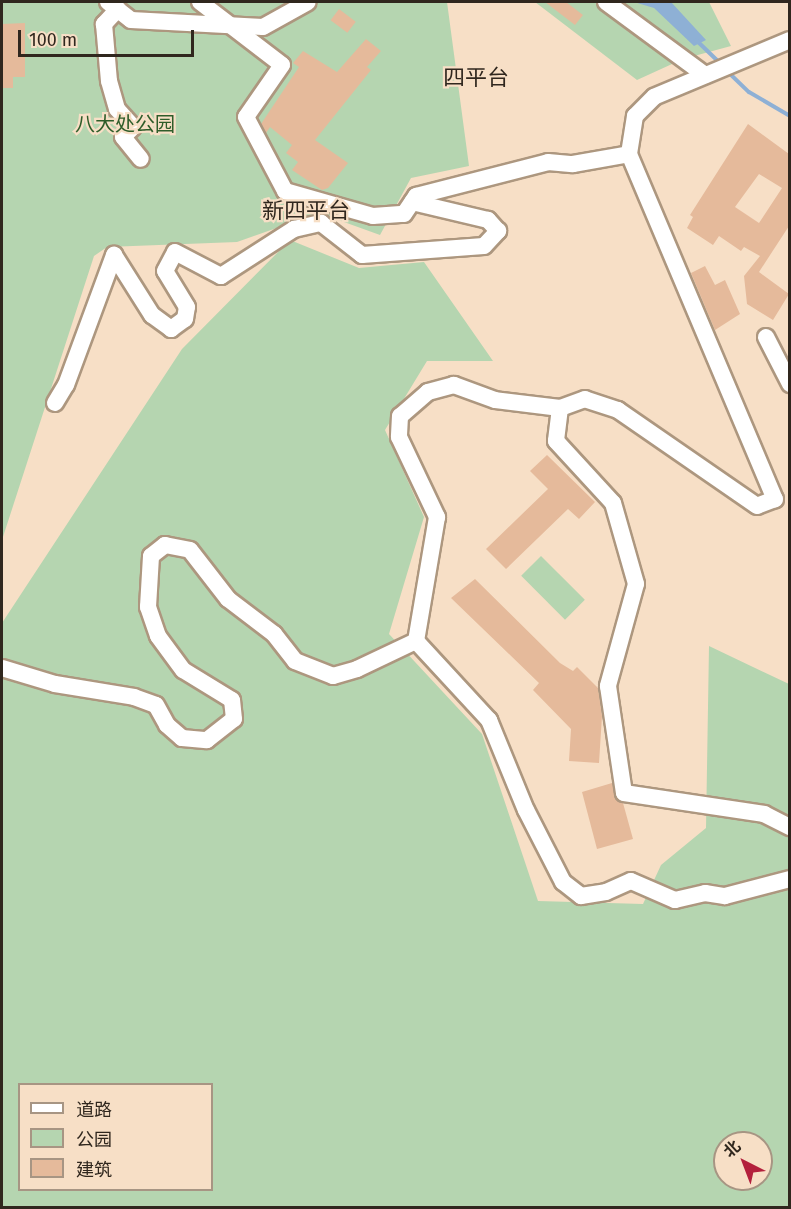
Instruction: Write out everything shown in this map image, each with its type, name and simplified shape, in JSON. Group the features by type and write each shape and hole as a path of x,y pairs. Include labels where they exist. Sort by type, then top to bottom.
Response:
{"street":[{"path":"200,2 282,64 246,117 285,191 373,216 404,214 416,196 548,162 573,164 629,154"},
{"path":"141,159 123,137 133,127 117,109 109,81 104,24 113,5 131,20 263,27 308,2"},
{"path":"606,2 713,72"},
{"path":"416,641 437,517 399,437 400,416 428,392 454,385 495,400 560,408 585,399 618,410 757,506 775,499 629,154 635,116 642,107 713,72 789,40"},
{"path":"55,403 66,385 114,255 152,315 171,329 186,320 187,307 165,271 175,252 221,276 294,229 321,223 362,255 484,246 498,231 488,220 412,202"},
{"path":"766,337 789,384"},
{"path":"560,408 555,441 613,502 636,584 608,686 624,793 764,814 789,827"},
{"path":"2,668 55,684 134,697 156,705 167,725 182,738 207,740 234,719 232,700 183,670 158,636 148,607 151,556 165,545 190,550 228,599 274,634 295,661 333,676 357,669 416,641"},
{"path":"416,641 489,720 526,810 563,882 581,896 606,892 631,881 675,900 705,893 725,896 789,879"}],"green space":[{"name":"八大处公园","path":"2,2 447,2 469,166 411,178 380,235 319,213 237,242 107,247 94,256 2,540"},
{"path":"535,2 709,2 731,46 683,59 637,80"},
{"path":"290,240 359,268 424,262 493,361 427,361 385,430 424,517 389,634 482,734 538,901 643,904 661,865 706,828 709,646 789,684 789,1207 2,1208 2,623 182,349"},
{"path":"541,556 585,600 565,620 521,576"}],"water":[{"path":"634,2 671,2 706,40 694,46 654,8"}],"building":[{"path":"545,2 566,2 583,15 575,25"},
{"path":"339,9 356,22 347,33 331,20"},
{"path":"25,23 25,77 13,77 13,88 2,88 2,24"},
{"path":"366,39 381,51 367,67 371,70 315,140 348,163 328,188 322,190 292,170 298,162 286,153 292,145 270,127 266,133 261,124 299,67 293,63 303,51 337,72"},
{"path":"748,124 789,154 789,226 759,272 789,294 773,320 747,304 744,276 760,256 744,247 741,251 719,236 713,245 687,228 693,217 690,215","holes":["759,174 782,188 759,223 735,207"]},
{"path":"705,266 715,285 725,280 740,314 715,330 691,273"},
{"path":"547,455 595,502 579,519 568,509 506,569 486,549 548,489 530,471"},
{"path":"475,579 560,663 573,671 577,667 598,688 602,716 599,763 569,761 571,729 533,690 539,683 451,598"},
{"path":"612,783 616,800 623,803 633,839 597,849 582,792"}],"waterway":[{"path":"696,40 721,64"},
{"path":"728,72 749,92 790,116"}],"district":[{"name":"四平台","path":"476,78"},
{"name":"新四平台","path":"306,211"}]}
